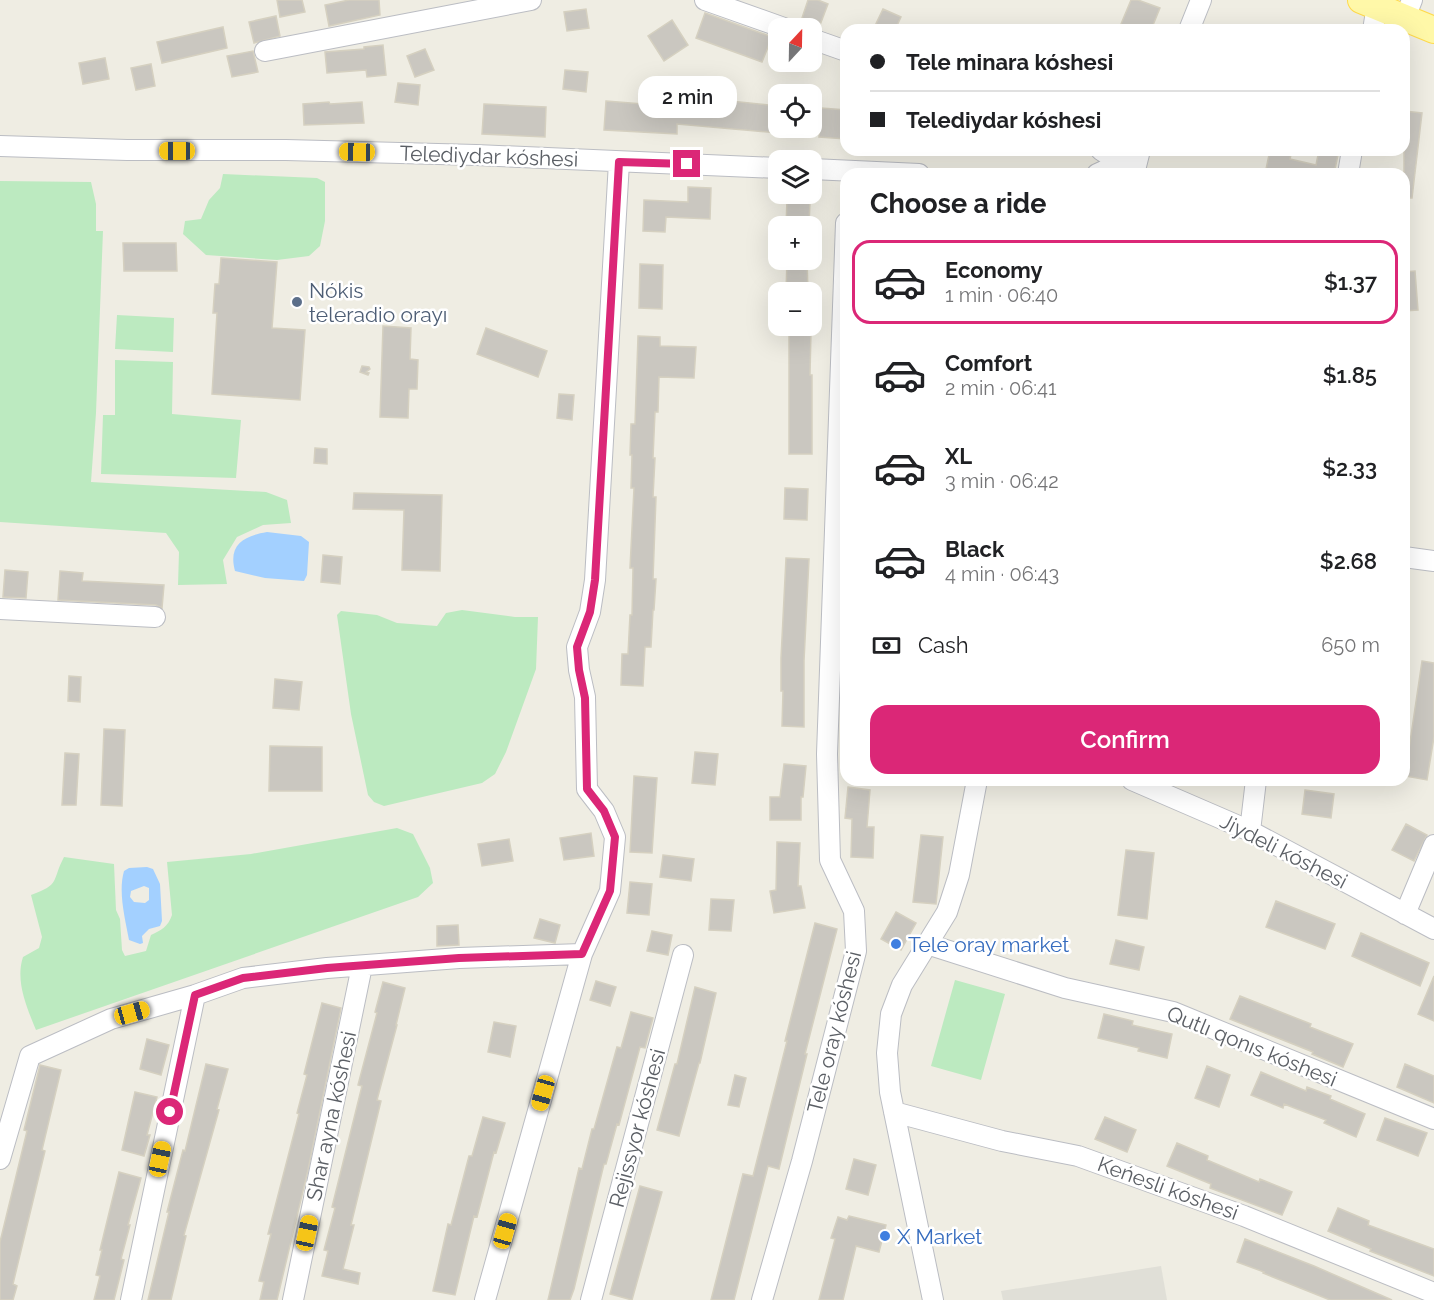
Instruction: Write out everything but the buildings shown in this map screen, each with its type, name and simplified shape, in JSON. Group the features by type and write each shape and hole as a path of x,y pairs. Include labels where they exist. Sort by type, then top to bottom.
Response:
{"main road":[{"path":"1370,12 1409,9 1434,30"}],"street":[{"path":"265,51 531,0"},
{"path":"705,0 768,22"},
{"path":"1191,24 1201,0"},
{"path":"822,43 840,49"},
{"name":"Telediydar kóshesi","path":"0,146 476,155 768,168"},
{"path":"1109,156 1126,168"},
{"path":"485,1300 582,954 610,891 615,837 604,811 587,789 585,698 577,647 590,612 595,580 619,162"},
{"path":"822,170 840,171"},
{"name":"Tele oray kóshesi","path":"762,1300 802,1161 856,951 854,911 830,860 827,754 840,391"},
{"path":"1410,557 1434,561"},
{"path":"0,609 155,617"},
{"path":"933,1300 890,1092 887,1053 891,1014 902,985 947,912 959,875 976,786"},
{"name":"Jiydeli kóshesi","path":"1146,786 1250,831 1434,929"},
{"path":"1250,831 1255,786"},
{"path":"1405,914 1434,845"},
{"name":"Qutlı qonıs kóshesi","path":"927,944 1065,988 1173,1012 1434,1119"},
{"path":"0,1159 30,1056 111,1019 195,995 243,978 327,968 459,958 582,954"},
{"name":"Rejissyor kóshesi","path":"591,1300 683,955"},
{"name":"Shar ayna kóshesi","path":"293,1300 363,966"},
{"path":"131,1300 195,995"},
{"name":"Keńesli kóshesi","path":"894,1112 1002,1141 1078,1156 1245,1216 1434,1293"}],"shaded area":[{"path":"1161,1266 1167,1300 1003,1300 1001,1291"}],"green space":[{"path":"223,174 317,178 325,182 325,221 320,246 309,256 277,260 206,255 183,234 185,221 201,219 209,200 220,188"},
{"path":"0,181 91,182 96,204 96,231 103,231 91,482 266,492 287,500 291,523 263,525 237,537 223,560 227,584 178,585 179,552 166,533 0,522"},
{"path":"117,315 174,318 173,352 115,349"},
{"path":"115,360 173,362 172,414 241,420 236,478 101,474 103,415 115,415"},
{"path":"462,610 515,617 538,617 536,669 506,752 495,774 482,783 384,806 374,802 368,795 351,714 337,615 341,611 377,615 397,623 437,626 446,613"},
{"path":"397,828 413,834 430,868 433,883 418,897 36,1030 23,994 20,975 23,957 39,948 42,937 31,895 51,885 64,857 114,864 116,910 120,919 122,950 125,956 146,951 151,935 164,928 172,915 167,862 251,854"},
{"path":"955,980 1005,994 981,1080 931,1066"}],"water":[{"path":"267,532 301,536 309,542 307,575 304,581 265,578 235,571 234,554 239,543 251,536"},
{"path":"129,868 153,869 160,884 162,921 160,926 149,929 142,936 143,943 140,944 129,940 123,905 122,879 124,871","holes":["144,886 149,888 149,900 145,903 134,902 130,897 131,891"]}],"place":[{"name":"Nókis teleradio orayı","path":"297,302"},
{"name":"Tele oray market","path":"896,944"},
{"name":"X Market","path":"885,1236"}],"route":[{"path":"170,1112 195,995 243,978 327,968 459,958 582,954 610,891 615,837 604,811 587,789 585,698 577,647 590,612 595,580 619,162 687,164"}]}
